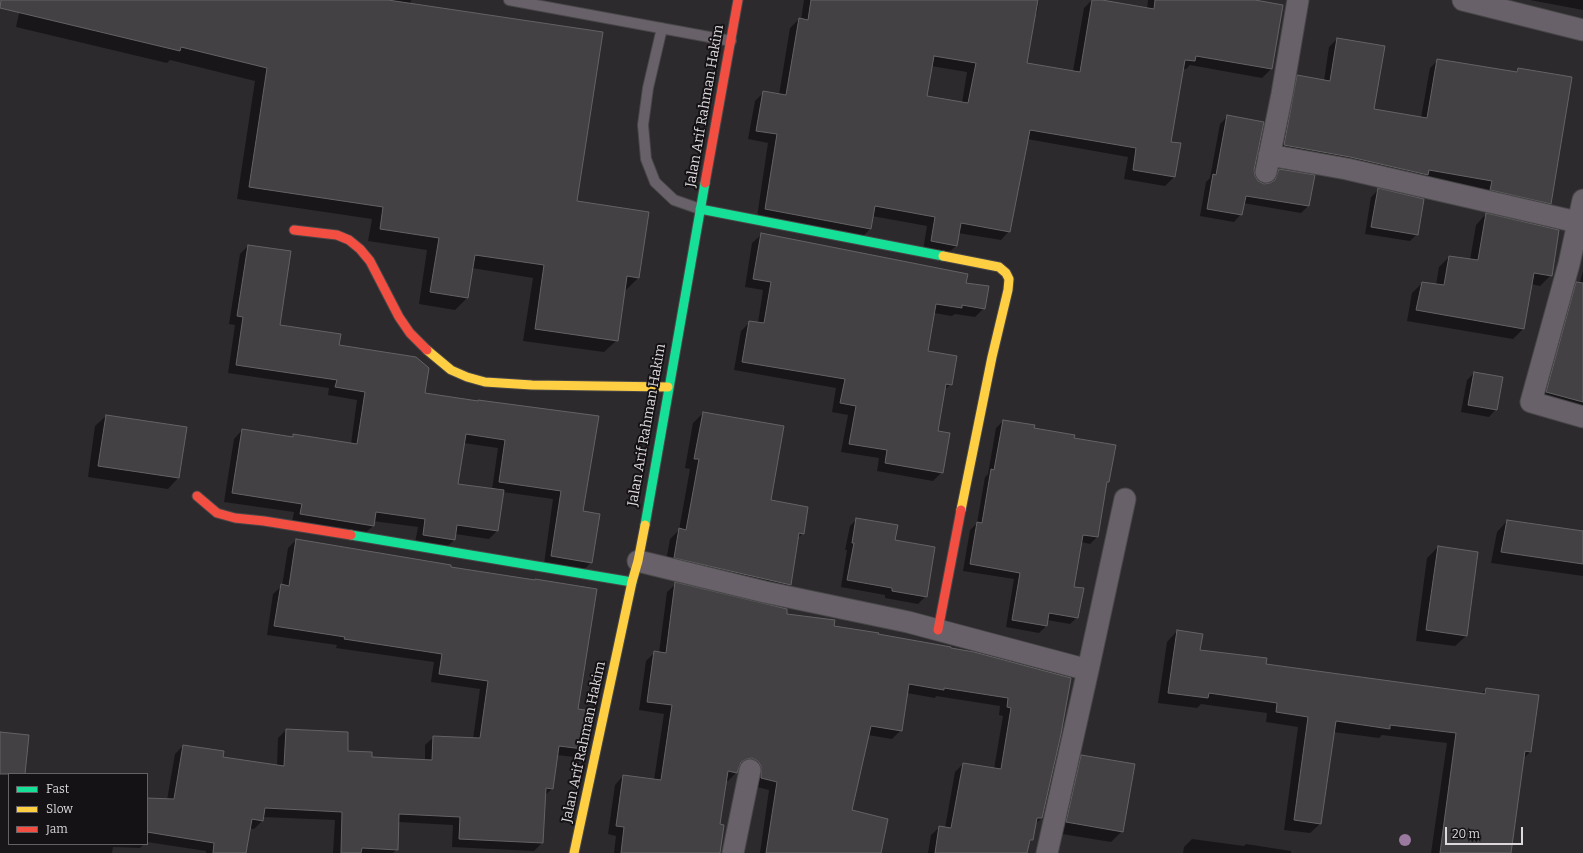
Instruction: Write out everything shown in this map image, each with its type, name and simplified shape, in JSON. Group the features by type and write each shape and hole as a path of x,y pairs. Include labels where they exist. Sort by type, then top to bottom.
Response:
{"street":[{"name":"Jalan Arif Rahman Hakim","path":"574,853 632,582 638,562 738,0"},
{"path":"1298,0 1282,94 1268,163 1348,169 1577,222"},
{"path":"1463,0 1583,30"},
{"path":"1583,200 1568,264 1531,402 1583,417"},
{"path":"700,209 999,267 1006,273 1009,280 1008,290 999,326 963,500 938,630"},
{"path":"294,230 337,235 349,240 360,249 370,261 399,316 410,333 428,351 451,370 467,377 485,382 532,385 668,387"},
{"path":"197,496 217,513 235,518 264,521 632,582"},
{"path":"1047,853 1125,500"},
{"path":"638,562 764,592 908,622 1088,670"},
{"path":"733,853 750,770"}],"lane":[{"path":"509,0 731,41"},
{"path":"662,28 648,88 643,125 646,158 655,182 674,200 700,209"}],"building":[{"path":"1,0 388,0 603,32 577,201 649,212 639,278 627,276 618,341 535,329 544,265 475,255 468,298 430,292 439,238 380,229 383,207 249,187 267,68 181,47 180,51 0,8"},
{"path":"811,0 1038,0 1027,63 1080,72 1092,0 1102,0 1154,9 1155,0 1255,0 1283,5 1272,69 1196,56 1195,61 1185,60 1171,142 1181,143 1175,177 1133,170 1136,148 1030,130 1010,232 961,223 957,246 931,241 935,217 875,206 871,229 765,209 777,134 756,131 763,91 786,95 799,18 808,20","holes":["934,56 976,63 968,103 927,96"]},
{"path":"1337,38 1385,46 1374,109 1427,118 1437,59 1517,72 1518,68 1572,77 1551,204 1490,190 1492,181 1429,170 1428,175 1350,157 1284,145 1297,75 1330,81"},
{"path":"1227,115 1264,122 1254,170 1258,181 1264,184 1270,183 1275,180 1279,169 1315,175 1309,206 1246,196 1242,215 1207,209 1213,174 1216,175"},
{"path":"1378,188 1424,199 1418,235 1371,227"},
{"path":"1486,213 1559,230 1552,276 1534,273 1524,329 1416,310 1422,282 1444,285 1449,256 1478,260"},
{"path":"761,233 968,274 966,283 989,286 985,309 962,305 962,308 936,304 928,351 957,356 952,385 946,384 938,431 950,433 943,473 885,463 887,450 849,444 856,406 840,403 845,379 742,362 749,321 764,323 771,282 753,279"},
{"path":"248,245 291,251 280,325 341,334 339,345 416,357 429,368 425,393 599,416 583,511 600,514 592,563 551,556 561,491 499,482 505,440 466,434 458,484 504,490 498,531 457,525 455,540 423,535 425,519 376,512 374,526 300,514 302,504 232,493 242,429 293,437 293,434 357,444 365,392 335,387 337,380 236,365 243,317 237,316"},
{"path":"1576,282 1583,283 1583,402 1546,392"},
{"path":"1474,372 1503,377 1497,410 1468,405"},
{"path":"703,412 784,426 771,500 808,507 804,534 799,533 791,585 674,558 679,528 686,530 699,459 694,459"},
{"path":"106,415 187,427 179,478 98,466"},
{"path":"1003,420 1035,425 1034,428 1075,435 1074,438 1116,445 1109,482 1107,482 1098,537 1083,535 1074,587 1084,588 1078,618 1049,613 1047,626 1012,620 1020,573 970,564 977,522 982,523 991,469 994,470"},
{"path":"856,518 898,525 895,540 935,547 927,597 892,591 892,588 847,580 854,543 852,543"},
{"path":"1507,520 1583,531 1583,564 1501,552"},
{"path":"296,539 451,565 451,567 597,589 578,709 592,711 583,749 559,746 553,789 546,788 543,843 459,839 460,817 399,814 398,850 362,848 361,853 341,853 342,812 265,808 263,821 252,819 246,853 213,853 214,843 148,832 148,798 174,799 183,745 224,751 223,757 284,766 286,729 348,732 348,751 372,752 372,757 432,760 433,736 480,738 488,681 439,674 442,654 344,639 345,637 274,626 281,584 289,586"},
{"path":"1438,546 1478,552 1467,636 1426,630"},
{"path":"675,582 787,609 787,614 835,620 834,626 879,633 878,634 974,652 1071,678 1061,734 1042,818 1037,818 1033,840 1030,840 1027,853 935,853 939,826 951,828 963,763 1001,769 1011,708 1007,707 1008,698 909,684 902,731 871,726 852,810 888,819 881,853 766,853 777,782 761,778 761,766 758,761 752,758 741,762 737,773 728,771 720,824 724,825 720,853 621,853 624,827 616,826 623,775 661,780 672,705 647,702 654,651 666,653"},
{"path":"1177,630 1203,634 1200,650 1267,658 1266,664 1485,694 1486,688 1539,695 1531,752 1525,751 1511,853 1440,853 1456,733 1390,725 1390,729 1336,721 1321,824 1294,820 1308,717 1276,712 1277,703 1209,693 1208,698 1168,693"},
{"path":"0,732 29,735 25,773 0,774"},
{"path":"1081,755 1135,764 1123,832 1066,822"}],"traffic: fast":[{"path":"645,525 705,183"},
{"path":"700,209 943,256"},
{"path":"351,535 632,582"}],"traffic: slow":[{"path":"943,256 999,267 1006,273 1009,279 1008,290 992,357 961,510"},
{"path":"427,350 451,370 467,377 485,382 532,385 668,387"},
{"path":"574,853 645,525"}],"traffic: jam":[{"path":"705,183 738,0"},
{"path":"294,230 337,235 349,240 360,249 370,261 399,317 410,333 427,350"},
{"path":"197,496 217,513 235,518 264,521 351,535"},
{"path":"938,630 961,510"}]}
